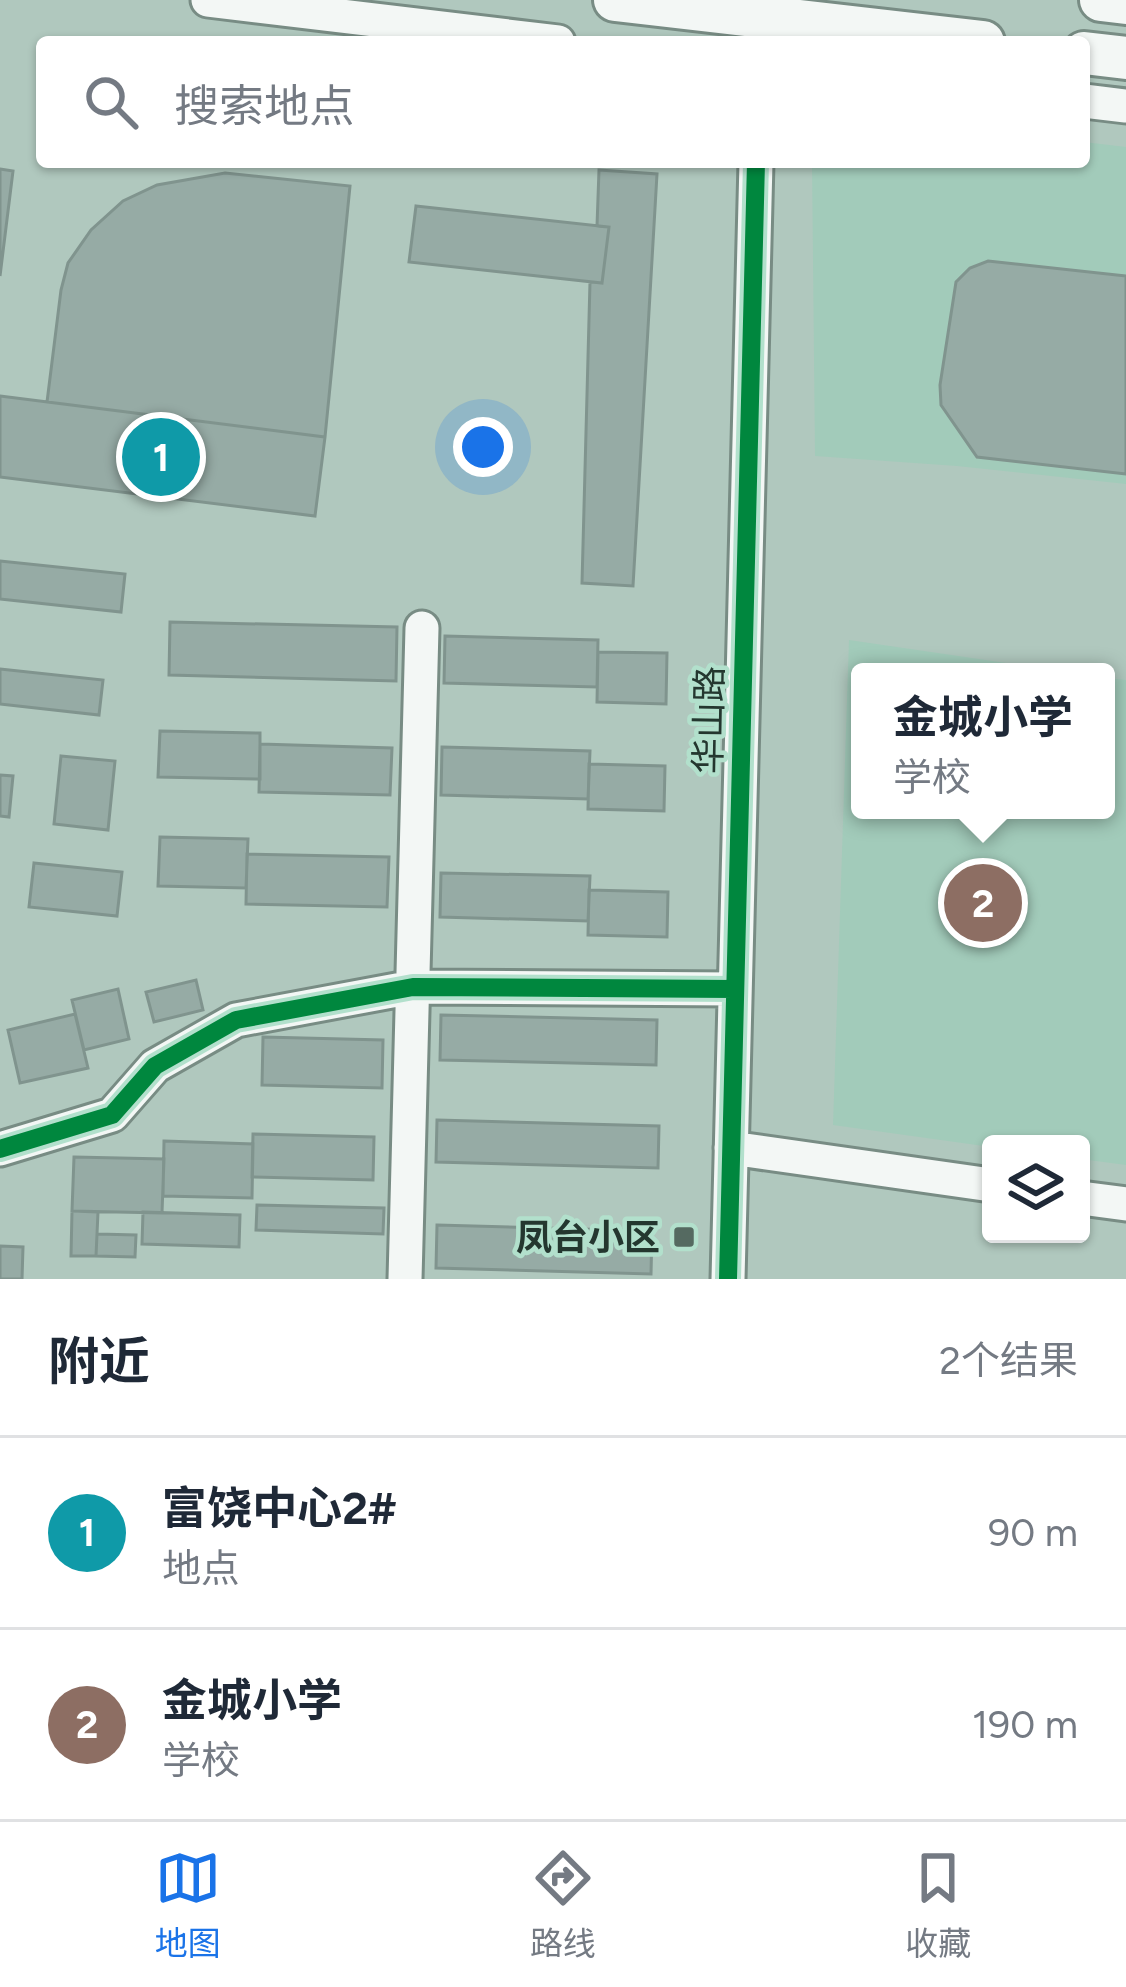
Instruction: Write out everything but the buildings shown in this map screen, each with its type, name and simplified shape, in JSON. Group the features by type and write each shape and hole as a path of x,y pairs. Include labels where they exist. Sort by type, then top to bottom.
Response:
{"main road":[{"path":"615,0 924,36"},
{"path":"1101,0 1126,3"},
{"path":"1090,54 1126,58"}],"street":[{"path":"208,0 508,36"},
{"path":"1090,102 1126,106"},
{"name":"华山路","path":"728,1279 756,168"},
{"path":"405,1279 422,628"},
{"path":"0,1149 112,1115 155,1066 236,1020 413,987 735,989"},
{"path":"730,1148 982,1184"},
{"path":"1090,1199 1126,1204"}],"shaded area":[{"path":"1090,143 1126,147 1126,484 815,456 812,168 1090,168"},
{"path":"849,640 1006,663 851,663 851,819 1115,819 1115,679 1126,680 1126,1165 1090,1160 1090,1135 982,1135 982,1146 833,1125"}],"cycle path":[{"path":"728,1279 756,168"},
{"path":"0,1149 112,1115 155,1066 236,1020 413,987 735,989"}],"place":[{"name":"富饶中心2#","path":"161,457"},
{"name":"金城小学","path":"983,903"},
{"name":"凤台小区","path":"684,1237"}]}
